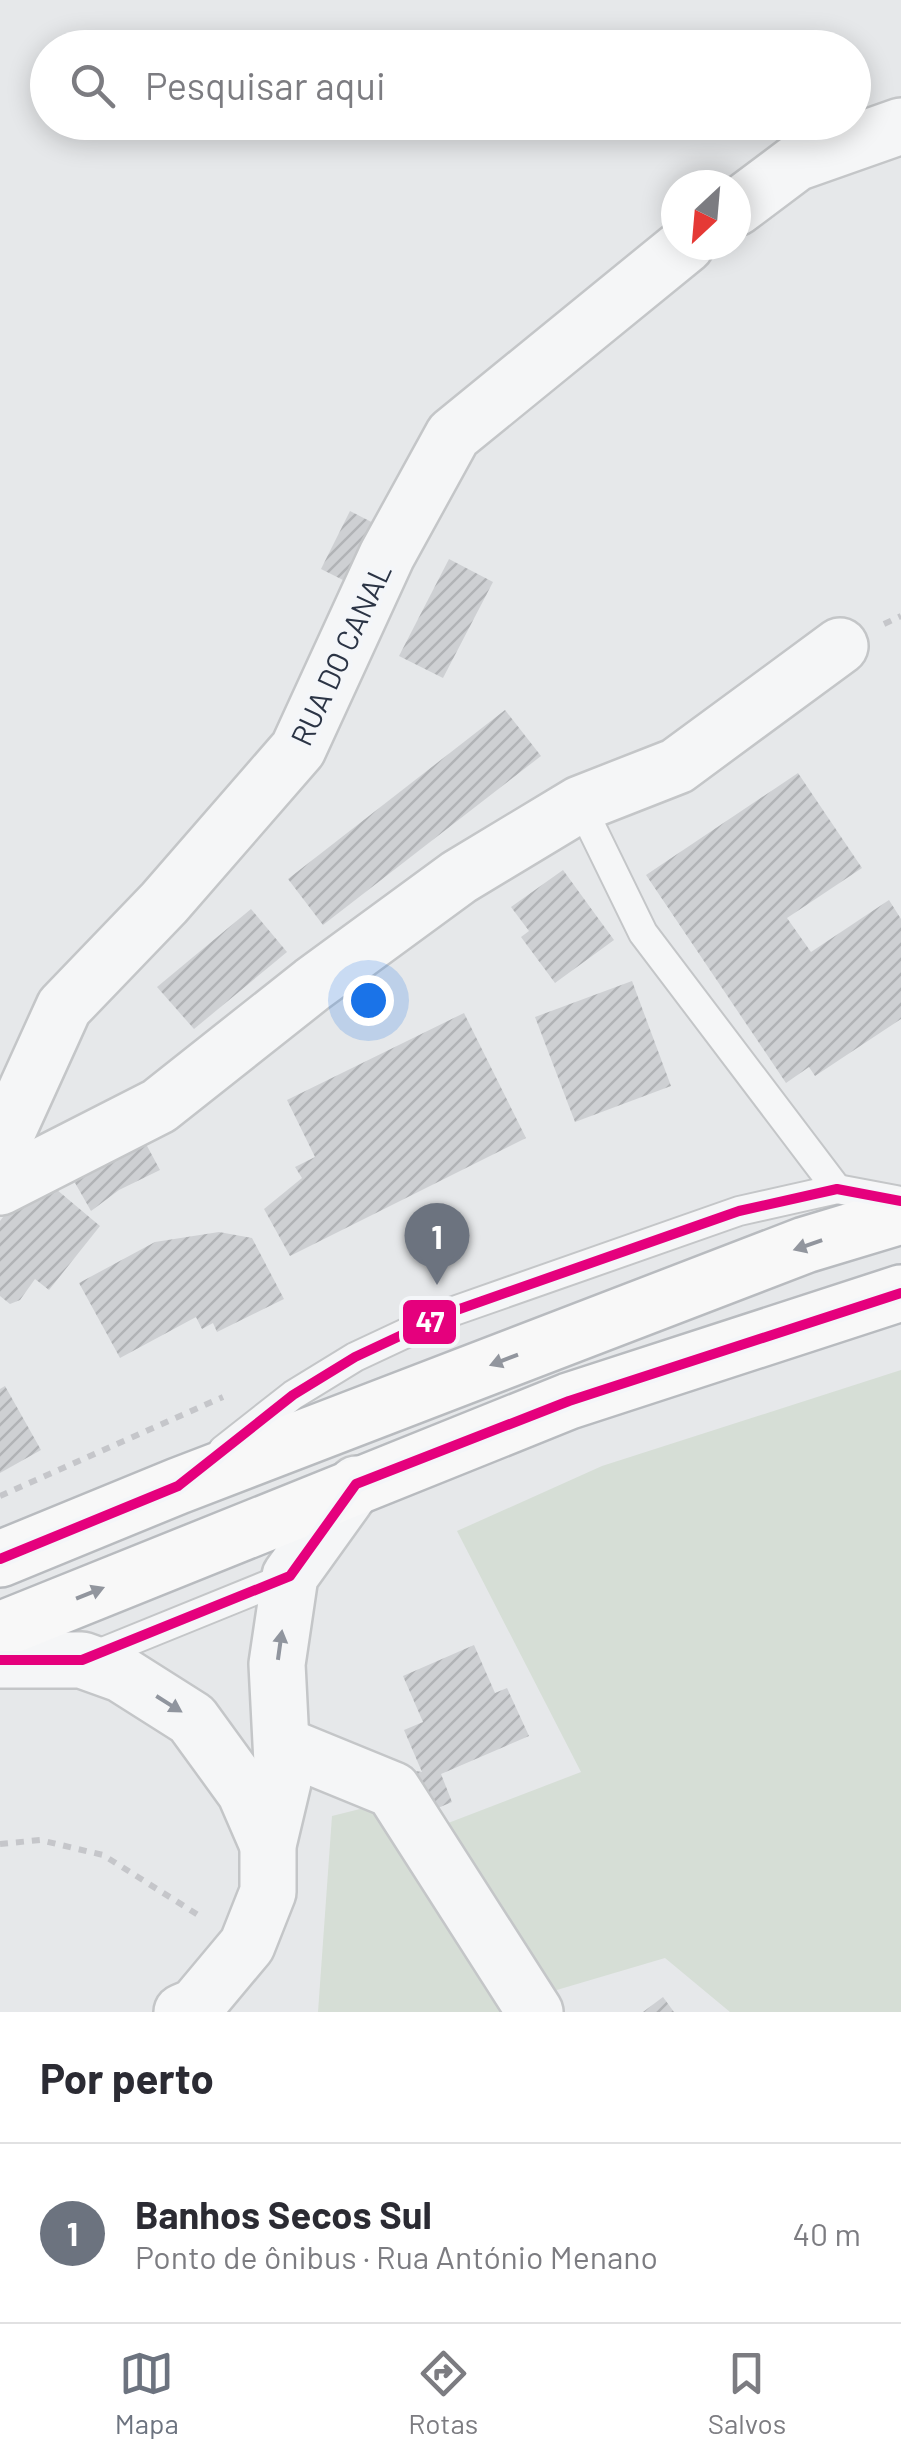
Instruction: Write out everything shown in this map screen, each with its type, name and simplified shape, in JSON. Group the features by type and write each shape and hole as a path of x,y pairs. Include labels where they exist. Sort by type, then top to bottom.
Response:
{"highway":[{"path":"0,1559 178,1486 805,1245 901,1216"},
{"path":"0,1630 570,1400 901,1293"}],"street":[{"path":"871,137 901,126"},
{"path":"751,197 796,163 861,140"},
{"name":"RUA DO CANAL","path":"0,1148 64,1006 164,904 298,748 387,555 453,435 668,260"},
{"path":"0,1187 159,1106 313,984 459,877 580,804 677,766 840,646"},
{"path":"182,2012 196,2006 247,1944 268,1892 268,1846 283,1782 278,1664 290,1576 356,1484"},
{"path":"0,1660 82,1660 121,1674 192,1719 245,1792 268,1846"},
{"path":"283,1745 393,1790 535,2012"}],"lane":[{"path":"580,804 644,933 837,1189"},
{"path":"178,1486 293,1395 355,1357 452,1312 739,1211 837,1189 901,1201"},
{"path":"82,1660 290,1576"}],"path":[{"path":"0,1496 239,1389 293,1395"},
{"path":"0,1844 40,1840 103,1855 247,1944"}],"shaded area":[{"path":"901,1370 901,2012 730,2012 665,1958 550,1992 443,1825 581,1772 457,1531 602,1466"},
{"path":"380,1804 510,2012 318,2012 332,1816"}],"building":[{"path":"350,511 389,531 359,588 321,569"},
{"path":"449,559 493,582 443,678 399,656"},
{"path":"505,710 541,756 323,925 288,879"},
{"path":"798,773 862,868 787,918 811,952 889,900 901,919 901,1019 815,1076 809,1067 786,1083 646,875"},
{"path":"563,870 614,940 555,983 521,937 529,931 511,907"},
{"path":"251,909 287,952 194,1029 157,987"},
{"path":"632,981 671,1086 575,1122 535,1017"},
{"path":"464,1013 526,1138 290,1256 264,1209 302,1178 295,1167 315,1157 287,1100"},
{"path":"139,1131 160,1170 119,1190 91,1211 66,1167"},
{"path":"44,1179 100,1226 49,1290 35,1279 20,1300 10,1304 0,1296 0,1221 16,1200"},
{"path":"219,1232 252,1238 284,1299 217,1332 213,1323 202,1329 196,1317 120,1358 79,1283 155,1242"},
{"path":"5,1386 41,1450 0,1473 0,1389"},
{"path":"474,1645 495,1693 507,1688 529,1736 441,1774 452,1802 426,1813 404,1769 422,1772 404,1730 423,1722 403,1676"},
{"path":"663,1997 674,2012 643,2012"}],"transit line":[{"name":"47","path":"0,1559 178,1486 293,1395 355,1357 451,1312 739,1211 837,1189 901,1201"},
{"name":"47","path":"0,1660 82,1660 290,1576 356,1484 569,1401 901,1293"}],"place":[{"name":"Banhos Secos Sul","path":"437,1285"}]}
